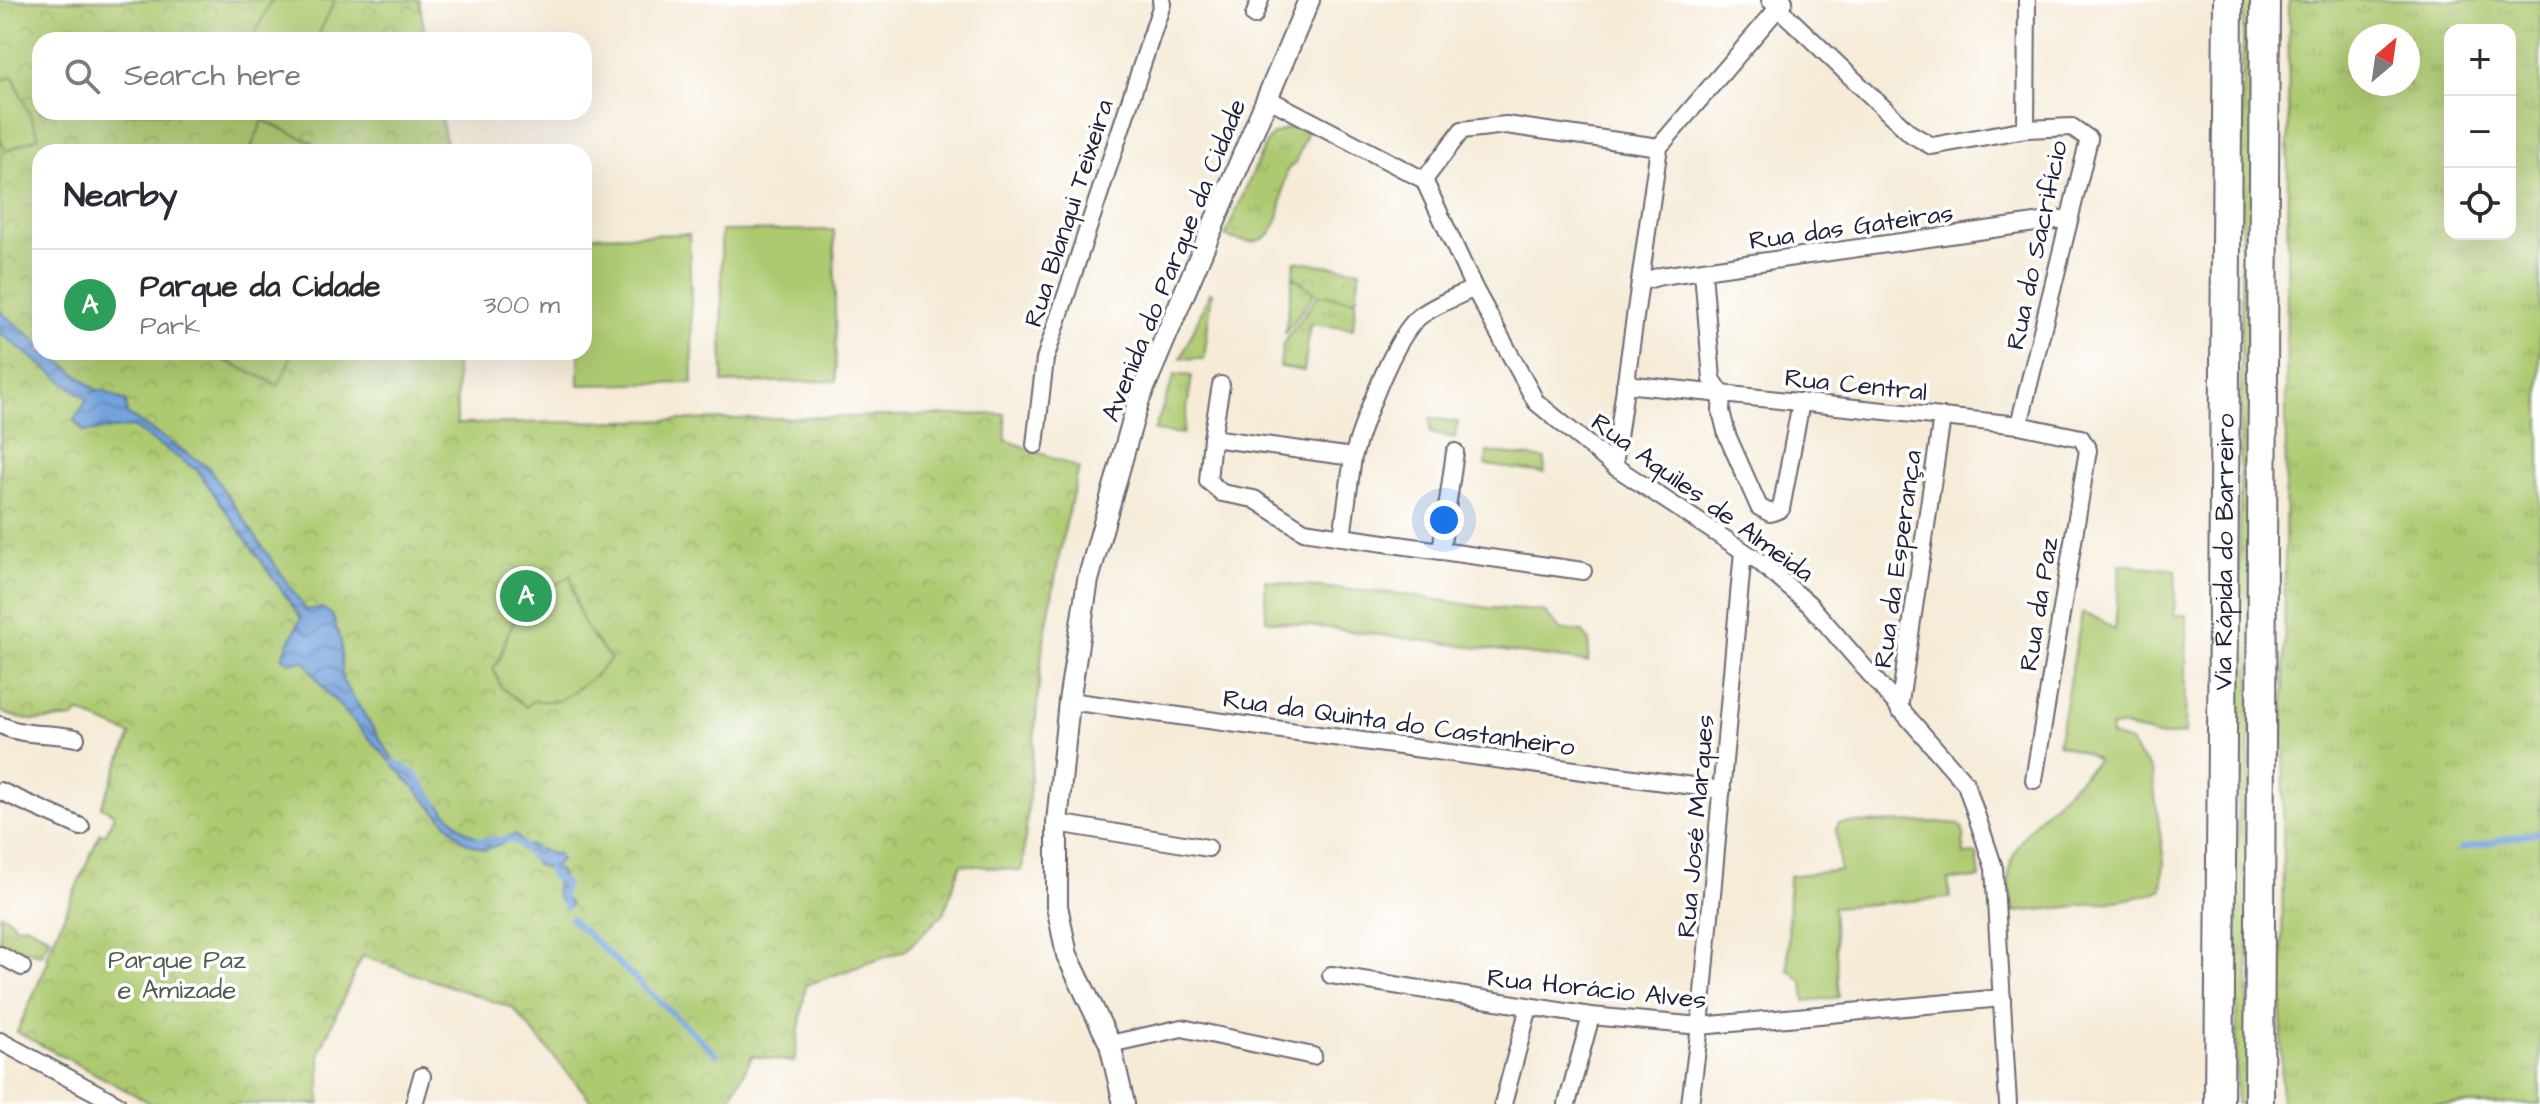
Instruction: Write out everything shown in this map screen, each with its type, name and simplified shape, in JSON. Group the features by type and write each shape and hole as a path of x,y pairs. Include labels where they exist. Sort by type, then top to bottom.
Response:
{"highway":[{"name":"Via Rápida do Barreiro","path":"2219,1104 2228,0"},
{"name":"Via Rápida do Barreiro","path":"2259,1104 2265,0"}],"street":[{"name":"Rua Blanqui Teixeira","path":"1035,445 1045,359 1161,0"},
{"path":"1254,16 1260,0"},
{"name":"Avenida do Parque da Cidade","path":"1124,1104 1110,1044 1067,955 1057,906 1057,823 1069,701 1088,580 1138,402 1309,0"},
{"path":"1614,466 1659,147 1778,3 1911,134 1932,146 2026,129 2027,0"},
{"path":"1267,98 1424,180 1462,130 1506,125 1659,147"},
{"name":"Rua do Sacrifício","path":"2019,425 2089,139 2072,127 2026,129"},
{"name":"Rua Aquiles de Almeida","path":"1424,180 1474,288 1536,402 1614,466 1743,551 1809,604 1966,784 1994,868 2008,1104"},
{"name":"Rua das Gateiras","path":"1640,282 1661,276 2070,218"},
{"path":"1703,272 1712,379 1722,394 1721,411 1727,435 1759,507 1770,513 1781,509 1801,402"},
{"path":"1342,537 1353,457 1362,426 1386,371 1418,317 1474,288"},
{"name":"Rua Central","path":"1625,384 2019,425 2081,438"},
{"path":"1221,385 1208,481 1222,493 1254,499 1304,531 1583,571"},
{"name":"Rua da Esperança","path":"1899,709 1942,417"},
{"path":"1212,438 1353,457"},
{"name":"Rua da Paz","path":"2034,780 2088,450 2081,438"},
{"path":"1441,551 1455,452"},
{"name":"Rua José Marques","path":"1690,1104 1700,1026 1743,551"},
{"name":"Rua da Quinta do Castanheiro","path":"1069,701 1722,790"},
{"path":"0,725 32,736 53,733 76,738"},
{"path":"0,791 81,827"},
{"path":"1057,823 1208,848"},
{"path":"0,955 22,967"},
{"name":"Rua Horácio Alves","path":"1331,975 1591,1016 1700,1026 2002,998"},
{"path":"1503,1104 1529,1007"},
{"path":"1567,1104 1591,1016"},
{"path":"1110,1044 1182,1028 1313,1056"},
{"path":"0,1041 117,1104"},
{"path":"414,1104 422,1076"}],"green space":[{"name":"Parque Paz e Amizade","path":"0,0 419,0 425,32 32,32 32,120 442,120 446,144 32,144 32,360 456,360 457,424 1005,414 1006,440 1079,468 1062,540 1042,652 1022,871 961,864 944,913 906,950 806,985 794,1062 752,1056 728,1104 594,1104 513,1008 362,956 320,1051 320,1104 152,1104 17,1032 100,833 106,834 114,814 101,807 131,735 79,712 74,718 36,720 0,711"},
{"path":"271,0 335,0 320,32 256,32"},
{"path":"2243,0 2255,0 2248,1104 2236,1104"},
{"path":"2289,0 2540,0 2540,1104 2281,1104"},
{"path":"13,76 39,137 6,151 0,137 0,81"},
{"path":"263,120 313,143 313,144 252,144"},
{"path":"1290,127 1308,131 1295,163 1287,170 1275,226 1258,241 1225,236 1265,145 1272,135"},
{"path":"834,230 836,381 723,383 721,231"},
{"path":"689,234 693,383 579,385 579,360 592,360 592,236"},
{"path":"1295,261 1360,270 1356,300 1318,295 1293,276"},
{"path":"1293,276 1315,293 1285,334"},
{"path":"1210,292 1204,359 1181,358"},
{"path":"1318,295 1356,300 1353,329 1310,324 1304,371 1280,367 1283,344"},
{"path":"224,360 290,360 279,385"},
{"path":"1175,374 1192,376 1183,434 1154,431"},
{"path":"1430,418 1458,422 1455,438 1430,433"},
{"path":"1487,452 1545,459 1544,473 1485,465"},
{"path":"2120,564 2176,570 2174,615 2187,615 2185,734 2157,736 2123,726 2111,727 2111,736 2131,742 2152,773 2164,862 2162,889 2134,898 2015,912 2009,887 2010,865 2018,845 2031,827 2097,760 2058,744 2082,613 2101,620 2115,630"},
{"path":"571,575 583,621 594,640 611,659 593,677 559,701 532,701 526,707 501,687 493,668 500,659 508,632 523,611"},
{"path":"1265,580 1400,594 1489,608 1543,611 1561,630 1583,632 1589,641 1588,662 1266,620"},
{"path":"1839,823 1958,824 1963,830 1964,855 1977,854 1980,878 1948,880 1950,898 1833,907 1839,997 1805,1001 1803,982 1788,969 1789,876 1840,870 1836,829"},
{"path":"0,914 16,926 25,925 50,937 41,955 0,942"}],"water":[{"path":"0,311 32,337 32,358 0,333"},
{"path":"35,360 59,360 96,390 103,390 126,402 127,414 208,467 306,610 322,608 332,615 341,642 342,680 391,756 463,829 487,844 515,834 525,846 530,845 553,855 557,853 561,860 551,868 559,870 562,877 561,896 570,903 569,907 557,896 557,879 532,859 536,854 529,849 522,850 513,839 485,850 463,841 323,688 305,661 290,662 282,657 301,618 198,471 132,427 84,432 74,420 87,400"}],"waterway":[{"path":"394,762 415,774 436,804"},
{"path":"2460,849 2540,832"},
{"path":"476,840 512,840 531,857 540,858"},
{"path":"549,869 553,877 566,885 562,892 566,907"},
{"path":"571,919 717,1055"}],"place":[{"name":"Parque da Cidade","path":"526,596"}]}
